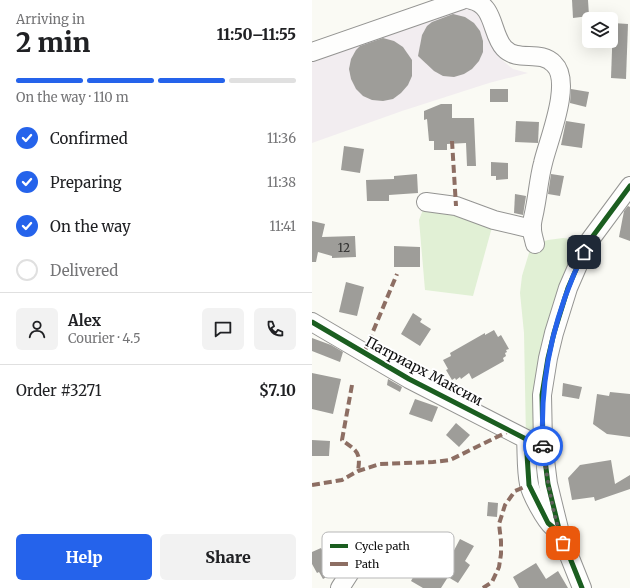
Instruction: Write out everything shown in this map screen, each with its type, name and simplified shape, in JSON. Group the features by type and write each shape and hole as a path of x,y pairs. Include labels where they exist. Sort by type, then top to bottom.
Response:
{"street":[{"path":"312,52 462,0"},
{"path":"426,202 456,206 533,236 543,162 556,120 561,78 559,70 554,63 540,56 525,57 512,54 503,47 491,18 485,8 471,0"},
{"path":"582,588 560,533 548,484 543,444 542,395 554,333 568,288 590,240 630,186"},
{"name":"Патриарх Максим","path":"312,322 409,379 526,439 529,485 548,523 560,533"},
{"path":"340,588 346,578"}],"shaded area":[{"path":"464,6 474,9 489,27 502,60 513,69 528,73 489,83 402,111 312,143 312,59"}],"green space":[{"path":"426,202 494,220 473,296 425,290 419,220"},
{"path":"563,238 584,240 546,337 547,519 526,439 524,333 520,293 522,276 529,253 535,244"}],"building":[{"path":"572,0 588,0 589,12 582,12 582,17 573,18"},
{"path":"453,14 465,17 474,23 480,31 483,41 483,52 479,61 472,69 464,74 454,77 443,76 434,71 418,56 422,35 427,26 432,22"},
{"path":"618,23 628,24 626,79 611,78 612,48 618,48"},
{"path":"383,38 394,41 403,47 412,60 412,76 408,85 401,93 393,99 383,101 372,100 363,96 356,89 351,79 349,69 351,59 360,46"},
{"path":"490,89 508,89 508,102 490,102"},
{"path":"571,89 589,92 586,107 570,103"},
{"path":"441,104 452,104 452,118 474,118 476,166 467,166 466,143 447,144 447,150 434,150 434,141 429,141 427,119 424,120 424,111"},
{"path":"516,121 539,122 538,143 515,142"},
{"path":"566,121 585,124 582,148 561,145"},
{"path":"344,146 364,149 360,173 341,170"},
{"path":"491,162 508,163 508,179 496,180 496,176 491,176"},
{"path":"417,174 418,193 389,195 389,201 367,201 366,180 394,179 394,176"},
{"path":"551,174 564,176 560,196 548,194"},
{"path":"515,194 526,196 523,215 514,213"},
{"path":"628,206 630,207 630,241 619,237 624,211"},
{"path":"312,221 325,224 322,237 355,236 356,257 332,258 332,256 318,252 316,262 312,262"},
{"path":"394,246 420,247 420,267 394,267"},
{"path":"346,282 364,287 357,316 339,312"},
{"path":"413,313 422,319 420,322 431,329 420,346 401,334"},
{"path":"494,330 498,337 501,335 509,349 506,350 506,356 503,358 504,361 472,379 469,373 461,379 460,377 456,380 455,378 452,380 446,370 448,369 443,360 451,356 450,353 485,333 485,335"},
{"path":"312,338 331,345 343,352 340,362 312,351"},
{"path":"312,373 341,379 333,414 312,409"},
{"path":"388,379 402,387 400,392 387,385"},
{"path":"563,383 582,387 579,399 562,396"},
{"path":"610,392 630,394 630,437 607,434 593,424 597,394 609,396"},
{"path":"415,399 438,407 432,422 409,414"},
{"path":"456,423 470,435 459,447 446,435"},
{"path":"312,440 330,441 329,456 312,456"},
{"path":"611,460 615,484 630,475 630,489 595,501 594,497 572,500 568,478 580,465"},
{"path":"488,502 498,503 497,517 487,516"},
{"path":"460,539 474,546 465,561 470,565 458,583 450,578 454,578 454,550"},
{"path":"321,548 322,550 322,577 319,572 317,573 312,564 312,552"},
{"path":"536,563 546,579 558,571 568,588 519,588 513,577"},
{"path":"413,578 447,578 441,588 423,588 411,581"}],"marked path":[{"path":"452,141 456,206"},
{"path":"364,353 397,274"},
{"path":"352,385 342,440 357,452 359,460 358,471"},
{"path":"312,485 342,480 358,471 380,464 450,460 509,431"},
{"path":"483,588 492,582 499,567 501,554 499,524 505,505 515,491 529,485"}],"cycle path":[{"path":"582,588 560,533 548,484 543,444 542,395 554,333 568,288 590,240 630,186"},
{"path":"312,322 409,379 526,439 529,485 548,523 560,533"}],"way so far":[{"path":"543,446 548,484 563,543"}],"route":[{"path":"543,446 542,395 548,358 568,288 584,252"}]}
